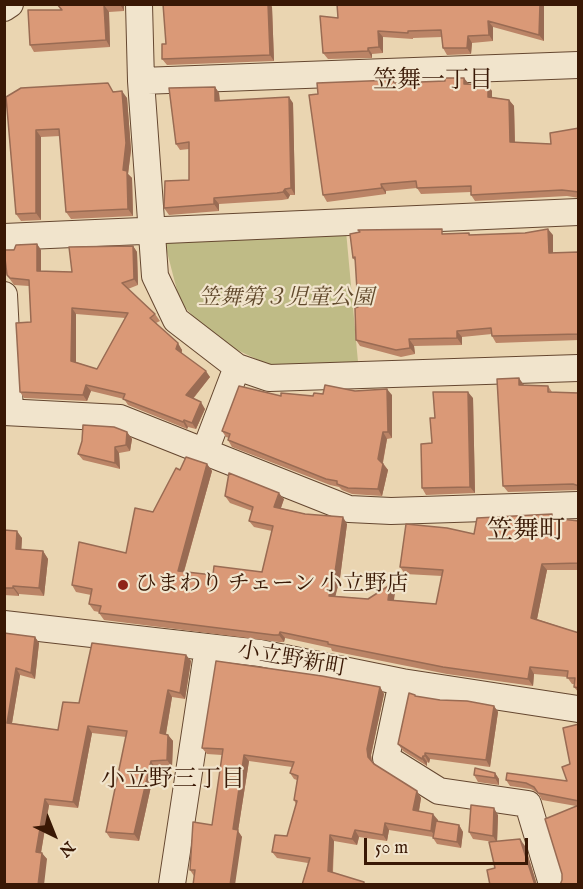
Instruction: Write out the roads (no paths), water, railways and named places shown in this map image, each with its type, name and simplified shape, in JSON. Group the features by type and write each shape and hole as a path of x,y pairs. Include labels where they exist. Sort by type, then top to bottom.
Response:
{"street":[{"path":"4,8 10,4"},
{"path":"139,4 141,81 155,276 176,320 237,367 270,378 579,368"},
{"path":"141,81 579,65"},
{"path":"4,237 579,212"},
{"path":"4,295 7,412 120,418 349,509 391,511 579,505"},
{"path":"205,451 237,367"},
{"name":"小立野新町","path":"4,624 260,653 402,682 579,709"},
{"path":"171,885 208,647"},
{"path":"402,682 386,758 439,791 528,804 552,885"}],"place":[{"name":"ひまわり チェーン 小立野店","path":"123,585"}],"district":[{"name":"笠舞一丁目","path":"433,82"},
{"name":"笠舞町","path":"526,533"},
{"name":"小立野三丁目","path":"173,781"}],"park label":[{"name":"笠舞第３児童公園","path":"286,299"}]}
